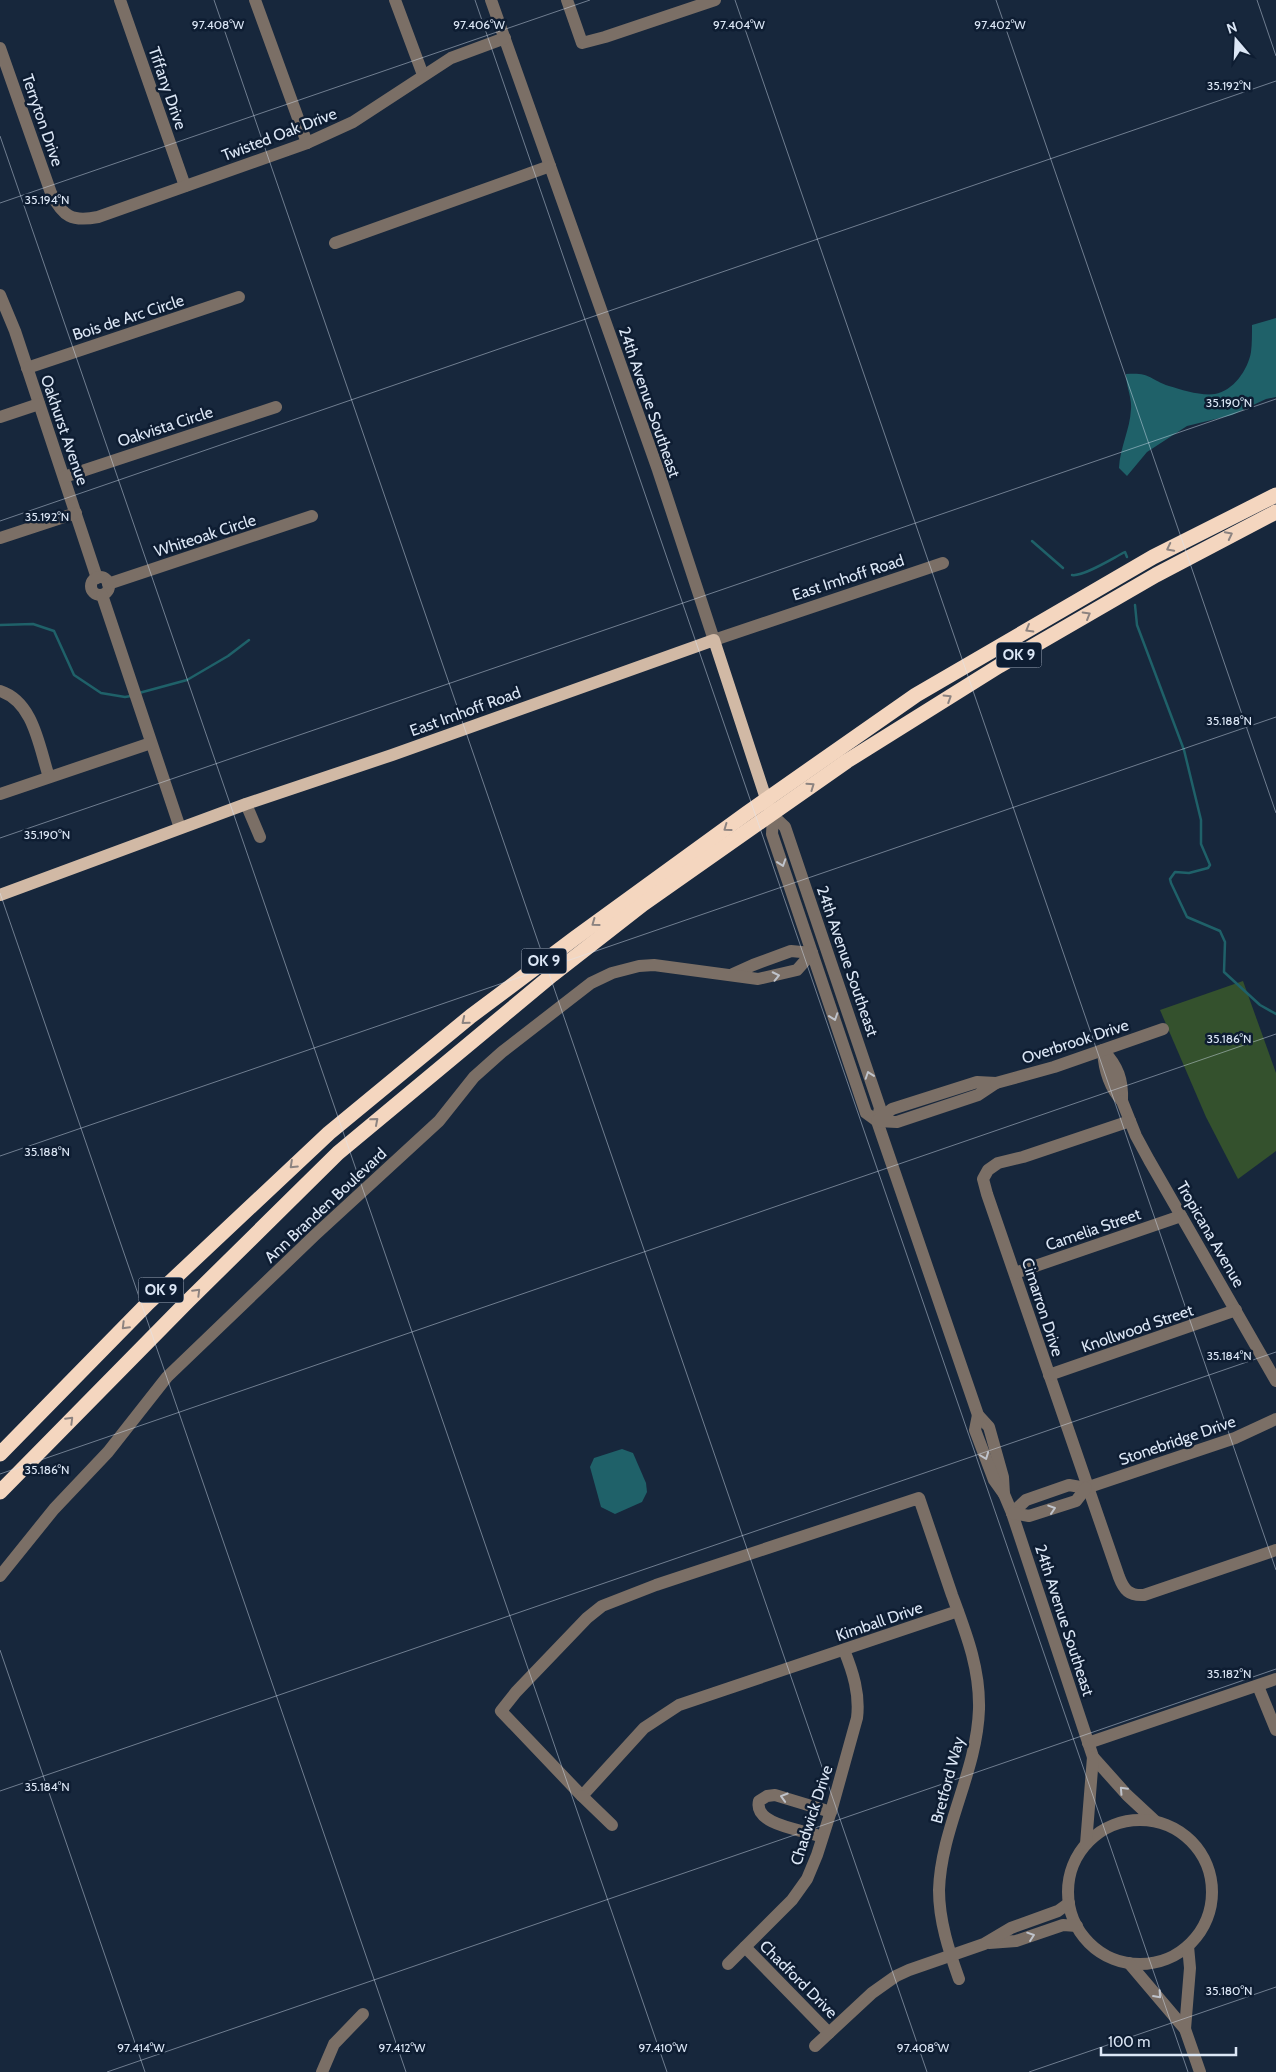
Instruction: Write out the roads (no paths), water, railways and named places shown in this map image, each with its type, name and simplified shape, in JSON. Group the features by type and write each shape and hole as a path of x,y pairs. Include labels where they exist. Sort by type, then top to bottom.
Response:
{"highway":[{"name":"OK 9","path":"0,1492 338,1153 552,974 770,810 916,695 1153,557 1276,495"},
{"name":"OK 9","path":"0,1454 148,1303 329,1133 471,1016 575,938 846,761 999,666 1156,576 1276,512"},
{"path":"0,1450 15,1439"},
{"path":"0,1503 36,1454"}],"main road":[{"name":"East Imhoff Road","path":"0,895 246,804 401,752 714,640"},
{"name":"24th Avenue Southeast","path":"714,640 770,810"}],"street":[{"name":"Tiffany Drive","path":"120,0 185,186"},
{"path":"255,0 307,143"},
{"path":"395,0 423,75"},
{"name":"24th Avenue Southeast","path":"491,0 654,461 714,640"},
{"path":"567,0 582,43 683,5 715,0"},
{"name":"Twisted Oak Drive","path":"56,202 65,215 87,219 307,143 366,114 451,58 505,38"},
{"name":"Terryton Drive","path":"0,48 56,202"},
{"path":"335,243 550,166"},
{"name":"Oakhurst Avenue","path":"0,295 27,368 97,578 104,578 105,590"},
{"name":"Bois de Arc Circle","path":"27,368 239,297"},
{"path":"0,417 39,404"},
{"name":"Oakvista Circle","path":"64,477 276,406"},
{"path":"0,538 76,513"},
{"name":"Whiteoak Circle","path":"105,590 312,516"},
{"name":"East Imhoff Road","path":"714,640 943,563"},
{"path":"105,590 143,719 180,828"},
{"path":"0,691 11,694 28,712 49,778"},
{"path":"0,794 151,742"},
{"path":"246,804 260,837"},
{"name":"24th Avenue Southeast","path":"770,810 772,834 866,1113 878,1121"},
{"name":"24th Avenue Southeast","path":"770,810 785,827 880,1108 878,1121 978,1415 989,1427 1003,1477 1004,1494 1093,1757 1155,1821"},
{"name":"Ann Branden Boulevard","path":"732,974 791,952 812,954"},
{"name":"Ann Branden Boulevard","path":"0,1576 54,1509 108,1452 167,1377 315,1235 439,1121 474,1077 502,1052 591,983 612,973 639,966 654,965 758,979 797,970 812,954"},
{"name":"Overbrook Drive","path":"878,1121 897,1122 978,1095 996,1083 1164,1029"},
{"name":"Tropicana Avenue","path":"1103,1050 1104,1064 1113,1091 1122,1101 1145,1152 1276,1382"},
{"name":"Cimarron Drive","path":"1130,1121 1023,1157 998,1163 985,1174 984,1185 1086,1488 1119,1577 1126,1591 1131,1594 1144,1595 1276,1550"},
{"name":"Camelia Street","path":"1015,1273 1182,1216"},
{"name":"Knollwood Street","path":"1049,1375 1236,1310"},
{"name":"Stonebridge Drive","path":"1012,1513 1029,1516 1076,1501 1086,1488 1235,1438 1276,1419"},
{"name":"Bretford Way","path":"582,1796 501,1711 516,1692 587,1618 602,1606 656,1586 919,1498 974,1660 979,1707 974,1752 949,1832 942,1868 940,1905 950,1955 959,1979"},
{"name":"Kimball Drive","path":"582,1796 644,1728 680,1706 958,1611"},
{"name":"Chadwick Drive","path":"728,1964 800,1889 812,1869 855,1730 858,1709 856,1684 844,1650"},
{"path":"1088,1743 1276,1679"},
{"path":"1258,1686 1276,1730"},
{"name":"24th Avenue Southeast","path":"1086,1844 1093,1757"},
{"path":"822,1837 764,1818 759,1810 759,1801 767,1796 775,1795 831,1812"},
{"path":"582,1796 612,1824"},
{"name":"24th Avenue Southeast","path":"1155,1821 1177,1829 1188,1837 1201,1852 1209,1869 1213,1890 1211,1907 1203,1927 1188,1946 1177,1954 1156,1962 1129,1963 1114,1959 1097,1949 1087,1940 1077,1926 1069,1903 1069,1882 1077,1857 1086,1844 1107,1828 1123,1822 1155,1821"},
{"path":"984,1944 1011,1928 1058,1911 1069,1903"},
{"path":"815,2046 885,1983 909,1970 984,1944 1016,1941 1063,1925 1077,1926"},
{"name":"24th Avenue Southeast","path":"1185,2029 1190,1968 1188,1946"},
{"name":"Chadford Drive","path":"745,1948 829,2033"},
{"name":"24th Avenue Southeast","path":"1129,1963 1185,2029 1200,2072"},
{"path":"322,2072 334,2044 363,2014"}],"waterway":[{"path":"1032,541 1063,568"},
{"path":"1072,575 1090,570 1125,552 1127,557"},
{"path":"1135,605 1137,625 1184,750 1201,820 1201,844 1210,865 1208,868 1189,873 1175,872 1170,879 1171,883 1187,917 1220,931 1225,942 1224,972 1260,1005 1276,1014"},
{"path":"0,625 33,624 54,631 74,675 101,693 125,697 131,696"},
{"path":"139,693 187,680 228,656 249,640"}]}
